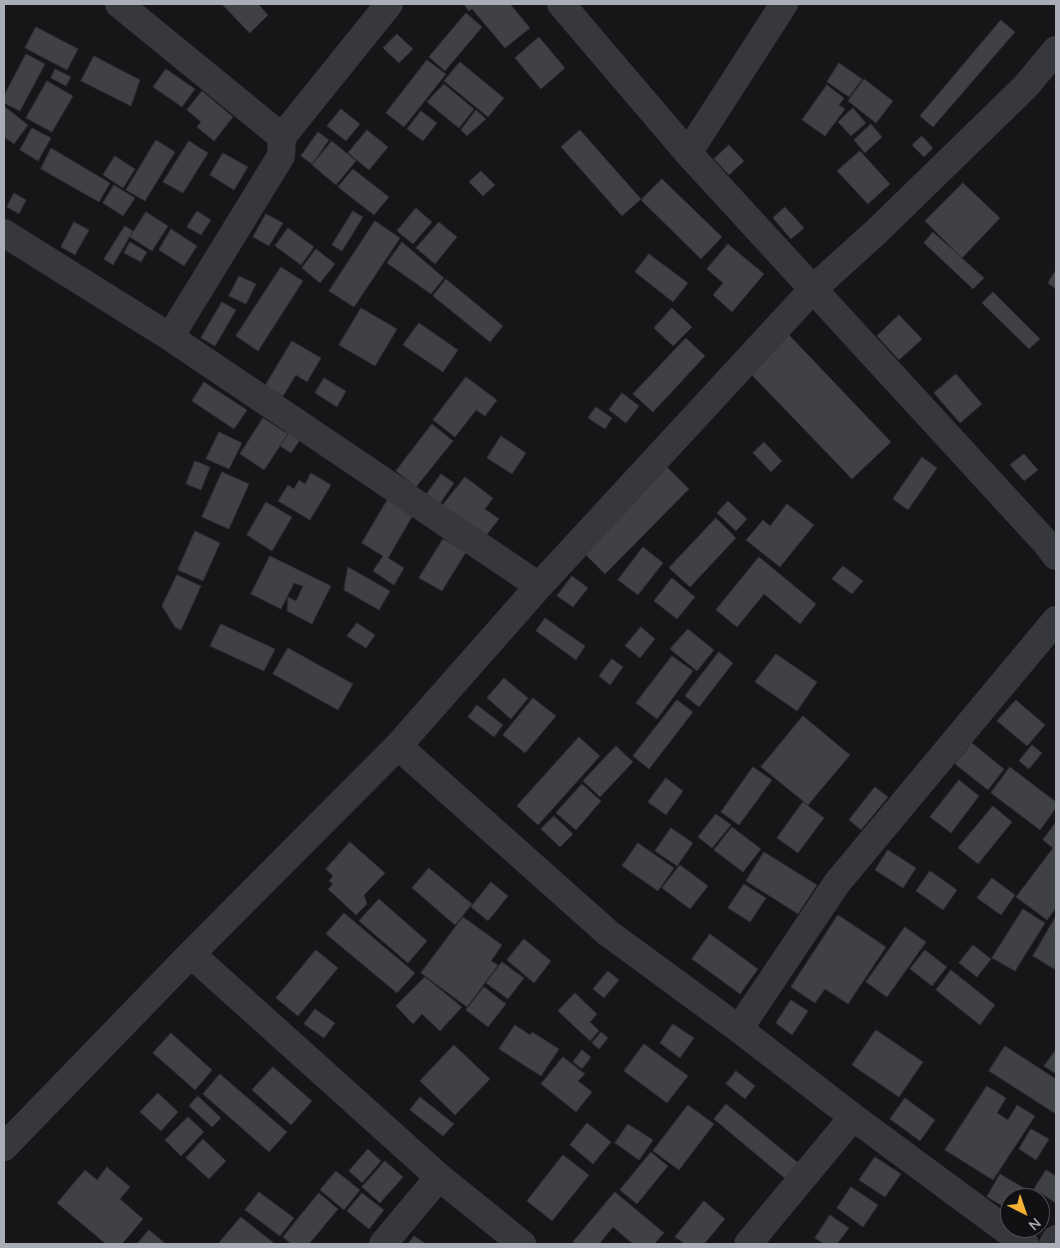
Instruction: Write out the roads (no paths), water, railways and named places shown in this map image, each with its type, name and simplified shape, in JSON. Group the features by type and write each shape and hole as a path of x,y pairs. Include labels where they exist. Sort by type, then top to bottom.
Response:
{"street":[{"path":"119,4 282,136"},
{"path":"170,337 280,156 282,136 389,4"},
{"path":"561,4 688,153 1053,544"},
{"path":"688,153 784,4"},
{"path":"4,1147 190,954 398,746 538,586 814,288 876,232 1019,93 1056,50"},
{"path":"4,232 170,337 538,586"},
{"path":"739,1029 837,883 1056,620"},
{"path":"398,746 608,932 1025,1244"},
{"path":"190,954 439,1178 522,1244"},
{"path":"748,1244 853,1117"},
{"path":"383,1244 439,1178"},
{"path":"1053,1244 1056,1239"}]}
